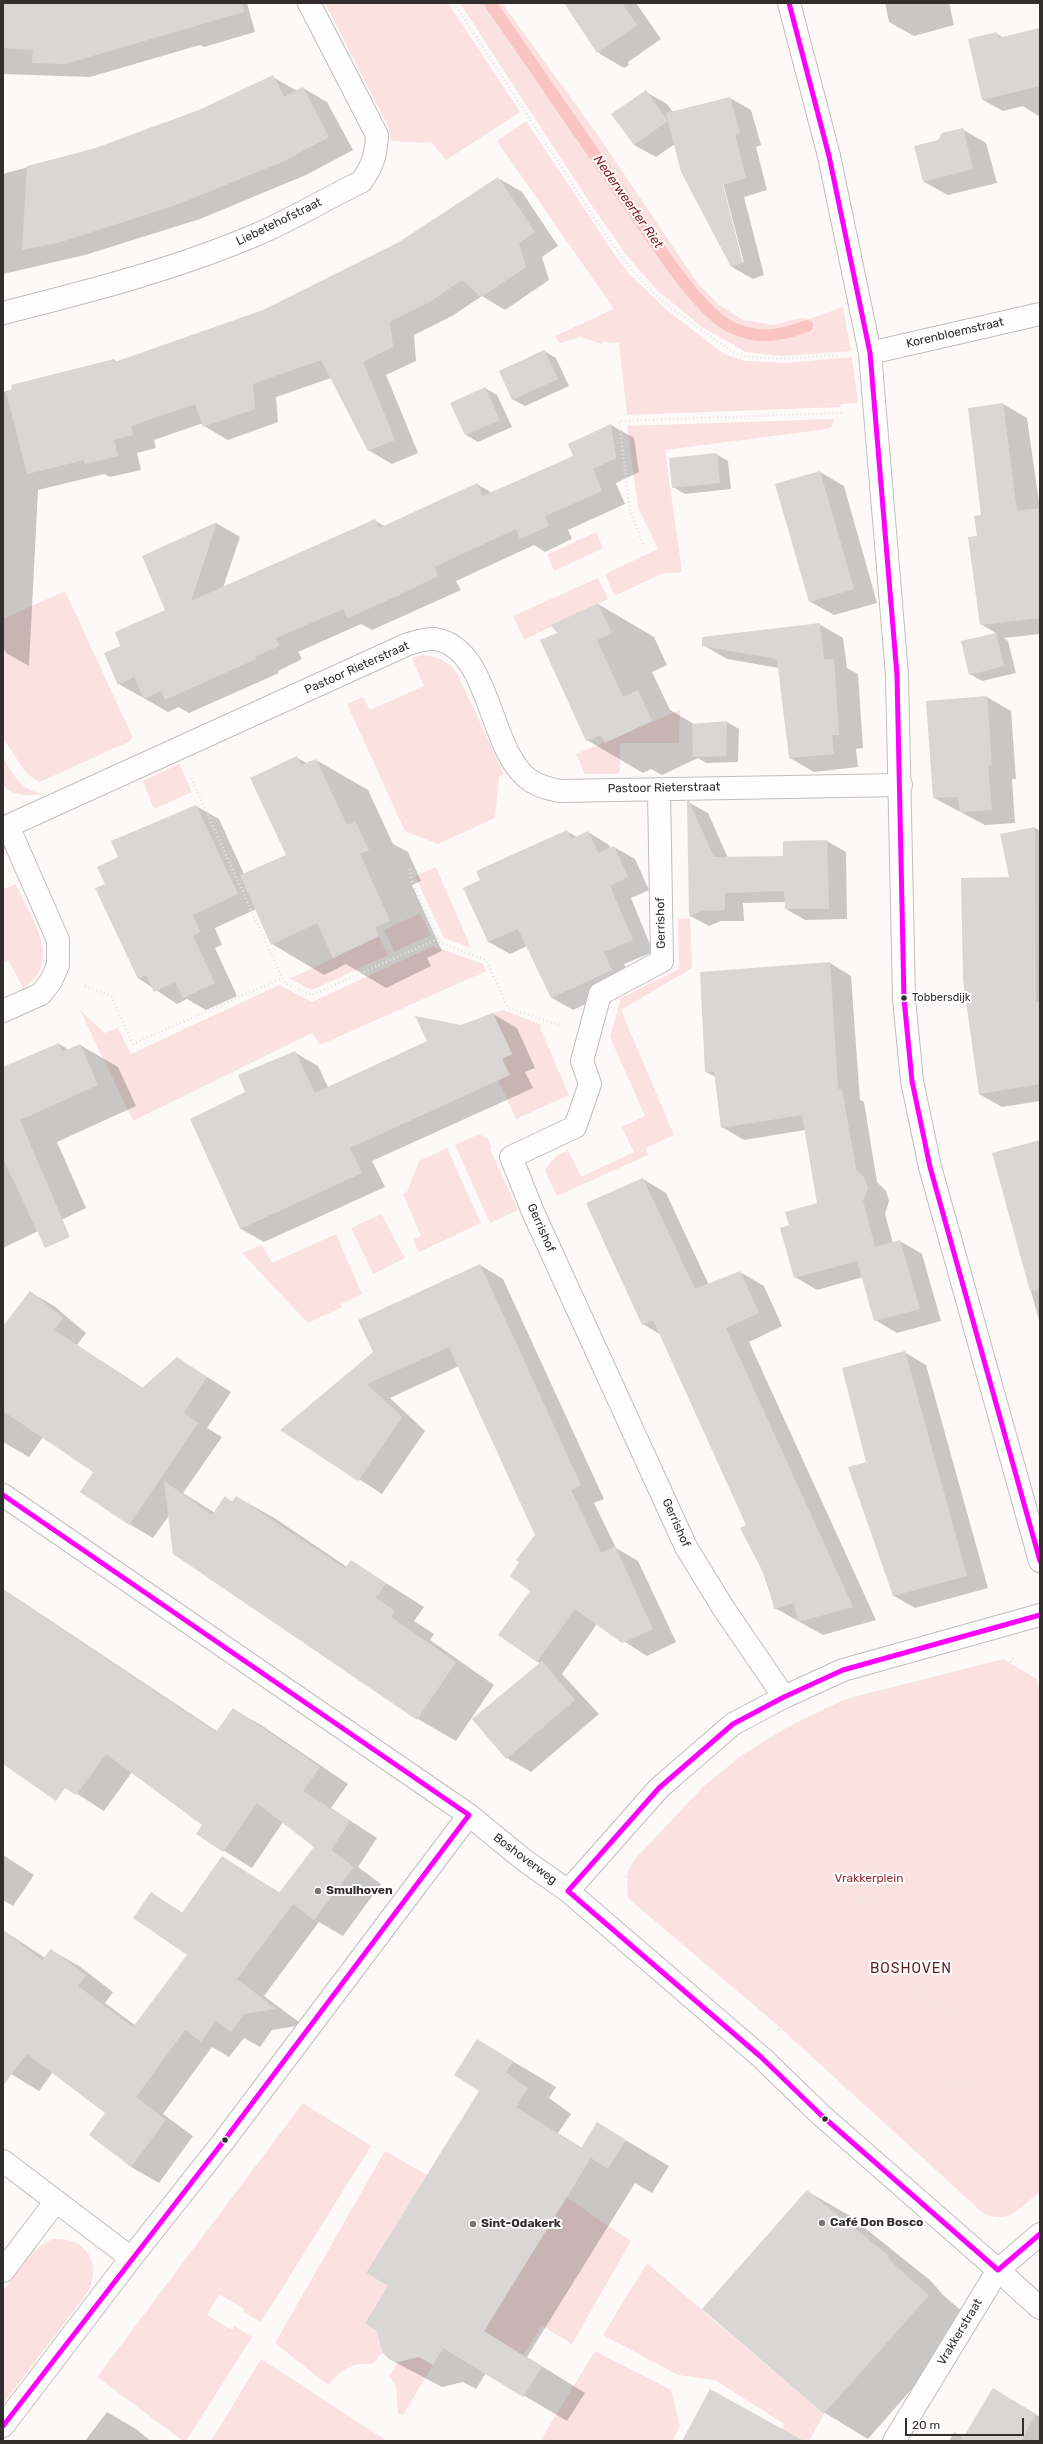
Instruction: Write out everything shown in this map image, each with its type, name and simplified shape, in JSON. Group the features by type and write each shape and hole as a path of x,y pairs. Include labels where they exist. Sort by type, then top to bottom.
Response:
{"street":[{"name":"Liebetehofstraat","path":"3,313 132,280 197,258 259,233 361,182 370,170 376,156 377,135 309,3"},
{"path":"789,3 829,156 870,353 897,675 901,785 904,999 912,1081 930,1167 1040,1561"},
{"name":"Korenbloemstraat","path":"870,353 1040,314"},
{"name":"Pastoor Rieterstraat","path":"3,1011 41,994 51,981 58,965 58,940 5,821 177,748 408,644 434,639 447,644 468,662 475,672 512,760 531,781 544,788 560,790 901,785"},
{"name":"Gerrishof","path":"659,789 662,961 600,994 582,1060 590,1084 575,1126 511,1157 533,1212 686,1547 781,1700"},
{"name":"Boshoverweg","path":"3,1495 469,1815 524,1860 568,1891 762,2057 821,2115 1040,2308"},
{"path":"568,1891 659,1788 733,1724 843,1670 1040,1615"},
{"path":"3,2426 131,2258 223,2142 469,1815"},
{"path":"3,2161 131,2258"},
{"path":"3,2271 56,2201"},
{"name":"Vrakkerstraat","path":"894,2441 998,2270 1040,2234"}],"path":[{"path":"454,3 623,259 651,291 671,308 732,352 748,357 783,360 870,353"},
{"path":"643,544 630,510 619,421 876,412"},
{"path":"177,748 285,983 312,995 438,939"},
{"path":"410,869 410,879 439,942 486,960 508,1008 588,1034"},
{"path":"54,973 111,996 133,1044 282,978"},
{"path":"876,1870 1015,1655"},
{"path":"781,1700 861,1869"},
{"path":"871,1868 876,1870 883,1877 884,1887 882,1892 874,1899 863,1899 855,1892 853,1881 861,1869 871,1868"},
{"path":"620,1877 853,1881"},
{"path":"762,2057 847,1918 863,1899"},
{"path":"874,1899 919,1988 961,2021 982,2044 982,2057 978,2069 966,2084"},
{"path":"919,1988 921,2056 926,2069 936,2079 951,2084 966,2084"},
{"path":"966,2084 1040,2234"}],"green space":[{"path":"325,3 448,3 520,112 446,160 432,143 391,141 389,128"},
{"path":"460,3 502,3 595,131 698,284 718,304 743,320 774,325 800,318 810,319 843,307 851,351 781,356 746,352 702,327 658,291 628,257 592,206"},
{"path":"526,121 616,257 631,276 667,310 724,354 745,361 784,363 852,357 858,403 841,404 840,407 627,415 619,343 603,342 601,344 581,337 560,343 555,336 614,309 497,141"},
{"path":"834,419 832,426 827,429 665,450 682,572 661,574 615,596 605,574 658,549 638,507 627,426"},
{"path":"596,532 603,548 554,571 547,555"},
{"path":"598,578 608,599 524,640 513,616"},
{"path":"65,591 132,736 130,741 40,782 24,770 3,738 3,619"},
{"path":"423,655 443,660 455,670 504,774 499,777 495,818 438,844 405,831 347,704 363,697 370,710 424,686 412,658"},
{"path":"680,710 679,743 620,743 620,771 617,774 585,774 576,754"},
{"path":"3,758 24,786 35,792 43,794 21,794 10,791 6,788 2,778"},
{"path":"179,764 192,792 154,809 143,781"},
{"path":"436,867 471,948 444,938 415,876"},
{"path":"16,884 35,925 43,952 42,965 35,977 23,988 8,960 3,962 3,885 5,889"},
{"path":"420,913 431,935 394,952 384,930"},
{"path":"690,918 692,968 621,1010 674,1135 646,1148 648,1155 557,1196 545,1170 555,1157 568,1150 581,1177 634,1152 622,1127 645,1116 610,1037 621,998 679,969 678,919"},
{"path":"379,936 388,955 312,990 288,978 294,977"},
{"path":"433,946 483,964 486,971 320,1045 312,1033 133,1121 80,1010 105,1033 118,1028 131,1054 279,985 312,1002"},
{"path":"503,1010 542,1025 540,1028 569,1095 516,1119 498,1080 510,1075 502,1059 512,1054 493,1013"},
{"path":"479,1134 488,1139 492,1148 490,1149 518,1210 490,1223 455,1145"},
{"path":"447,1148 481,1223 419,1252 413,1240 421,1236 403,1194 407,1192 419,1161"},
{"path":"381,1214 405,1258 373,1274 351,1228"},
{"path":"336,1234 362,1294 341,1304 342,1307 308,1323 242,1253 262,1245 272,1263"},
{"name":"Vrakkerplein","path":"1003,1659 1037,1679 1040,1691 1040,2192 1014,2213 1000,2217 983,2213 777,2025 628,1898 627,1873 634,1860 702,1788 742,1755 793,1724 846,1699"},
{"path":"303,2103 371,2146 261,2322 243,2312 244,2309 219,2294 207,2315 232,2330 234,2326 252,2337 186,2441 183,2441 97,2377"},
{"path":"385,2151 427,2175 366,2273 388,2286 365,2323 383,2334 380,2343 382,2353 373,2364 358,2364 348,2368 328,2385 275,2343"},
{"path":"566,2197 631,2241 572,2344 542,2326 522,2357 484,2331"},
{"path":"52,2239 64,2239 74,2242 82,2247 92,2262 92,2281 88,2292 3,2404 3,2291 34,2250"},
{"path":"647,2263 824,2414 809,2441 775,2441 784,2424 715,2380 678,2375 603,2335"},
{"path":"595,2351 671,2390 680,2426 672,2441 540,2441"},
{"path":"414,2353 433,2365 403,2415 398,2413 396,2386 389,2376 398,2362 407,2360"},
{"path":"261,2359 387,2441 211,2441"}],"building":[{"path":"3,3 242,3 244,12 65,64 32,63 33,50 3,48"},
{"path":"564,3 622,3 637,25 597,53"},
{"path":"1040,28 1040,86 982,100 968,39 997,32 998,38"},
{"path":"273,75 284,97 303,87 329,137 282,162 176,205 61,242 22,250 27,166 96,148 199,110"},
{"path":"646,90 668,121 634,145 611,114"},
{"path":"730,97 740,133 735,135 746,178 723,185 743,263 731,267 681,172 666,113"},
{"path":"963,128 973,169 923,182 914,146 938,140 942,133"},
{"path":"498,177 535,232 519,243 526,267 481,297 462,280 428,303 390,322 393,347 363,362 395,440 368,451 321,360 253,384 255,409 203,427 195,404 131,426 133,435 114,440 118,456 85,464 84,460 27,474 6,392 12,390 11,385 114,359 115,362 263,310 399,242"},
{"path":"544,350 558,379 512,400 499,371"},
{"path":"485,387 500,420 465,435 450,403"},
{"path":"1003,403 1017,511 1040,508 1040,618 980,625 968,537 977,536 974,516 981,515 968,408"},
{"path":"611,424 616,458 593,469 602,491 545,516 549,526 520,539 516,529 434,567 438,576 399,595 348,618 343,609 276,638 279,646 255,657 256,659 165,700 161,691 144,699 134,677 118,685 104,653 120,646 115,632 165,610 142,556 217,522 191,601 375,519 379,528 477,483 483,496 573,456 568,444"},
{"path":"717,453 720,483 672,488 669,458"},
{"path":"820,471 854,589 809,602 775,484"},
{"path":"598,603 612,633 597,640 623,697 638,690 652,721 605,743 601,735 586,741 540,640 557,633 551,625"},
{"path":"820,623 824,660 834,659 839,735 832,735 834,754 789,758 777,659 702,646 702,637"},
{"path":"996,633 1004,666 969,675 961,641"},
{"path":"987,696 992,765 988,766 992,810 960,812 958,797 933,798 926,701"},
{"path":"727,721 726,756 693,757 692,724"},
{"path":"297,756 301,765 316,759 347,825 355,821 369,850 360,854 390,921 375,927 379,936 333,958 317,923 271,945 240,875 286,855 250,778"},
{"path":"687,801 689,801 714,857 783,856 783,841 827,840 829,909 785,909 784,891 725,893 725,910 702,911 689,916"},
{"path":"196,805 238,894 193,915 200,932 193,936 215,983 183,998 175,982 154,992 146,975 138,979 95,888 105,884 97,867 118,857 111,841"},
{"path":"1035,827 1036,1002 1040,1001 1040,1084 979,1094 963,980 961,878 1009,877 1000,834"},
{"path":"567,830 571,839 588,831 598,853 614,846 628,877 610,886 633,940 604,952 612,970 551,998 518,929 488,942 463,888 480,880 476,871"},
{"path":"830,962 838,1089 842,1089 856,1169 864,1177 868,1188 863,1201 875,1247 900,1240 920,1309 874,1321 857,1261 794,1278 780,1228 789,1225 785,1212 817,1203 802,1115 721,1128 714,1072 705,1072 700,972"},
{"path":"493,1013 512,1054 502,1059 510,1075 350,1148 362,1173 240,1229 190,1119 245,1092 238,1075 295,1051 315,1093 427,1041 415,1016 461,1025"},
{"path":"59,1043 62,1052 80,1044 98,1085 20,1120 70,1237 45,1248 3,1158 3,1067"},
{"path":"1040,1140 1040,1290 1030,1291 992,1153"},
{"path":"643,1178 695,1289 740,1271 759,1313 726,1328 853,1607 798,1622 794,1603 774,1609 766,1578 740,1528 746,1525 653,1320 642,1325 586,1203"},
{"path":"480,1264 581,1485 571,1490 601,1553 615,1546 653,1629 622,1643 575,1609 537,1662 498,1635 530,1591 510,1576 519,1562 516,1560 535,1535 449,1347 367,1384 402,1417 358,1481 280,1430 373,1352 358,1320"},
{"path":"30,1291 63,1318 54,1330 142,1388 177,1357 207,1377 184,1413 198,1423 129,1525 80,1492 93,1472 3,1411 3,1326"},
{"path":"905,1351 967,1576 893,1596 848,1467 866,1462 842,1368"},
{"path":"164,1481 212,1515 225,1496 232,1502 236,1496 345,1568 351,1560 386,1583 376,1598 395,1611 391,1617 456,1662 417,1720 173,1554"},
{"path":"3,1590 216,1732 233,1708 320,1767 303,1791 350,1821 331,1850 354,1867 314,1920 293,1904 237,1979 276,2009 244,2014 231,2032 216,2021 201,2042 185,2030 136,2097 166,2120 131,2167 89,2135 105,2113 27,2054 3,2086 3,1930 42,1960 51,1949 86,1975 78,1986 133,2027 187,1955 133,1918 151,1892 182,1913 222,1856 286,1898 279,1893 314,1847 257,1803 223,1852 196,1834 202,1825 106,1754 76,1795 65,1788 56,1801 3,1764"},
{"path":"542,1661 575,1700 506,1759 472,1719"},
{"name":"Sint-Odakerk","path":"477,2039 513,2061 506,2072 528,2088 516,2107 581,2148 597,2122 626,2140 608,2169 591,2158 484,2331 542,2367 523,2397 443,2348 433,2365 419,2357 398,2362 389,2359 382,2352 377,2331 365,2323 388,2286 366,2273 479,2091 454,2075"},
{"path":"807,2190 889,2256 887,2257 899,2269 929,2295 824,2414 702,2309"},
{"path":"993,2388 1036,2414 1021,2441 961,2441"},
{"path":"710,2389 804,2441 682,2441"}],"waterway":[{"name":"Nederweerter Riet","path":"490,3 666,258 705,307 731,327 750,334 778,334 807,326"}],"transit line":[{"path":"789,3 829,156 870,353 897,675 904,999 912,1081 930,1167 1040,1561"},
{"path":"3,1495 469,1815 223,2142 3,2426"},
{"path":"1040,1615 843,1670 784,1697 733,1724 659,1788 568,1891 761,2057 821,2115 998,2270 1040,2234"}],"place":[{"name":"Tobbersdijk","path":"904,998"},
{"name":"Smulhoven","path":"318,1891"},
{"name":"Café Don Bosco","path":"822,2223"},
{"name":"Sint-Odakerk","path":"473,2224"}],"district":[{"name":"BOSHOVEN","path":"911,1969"}]}
